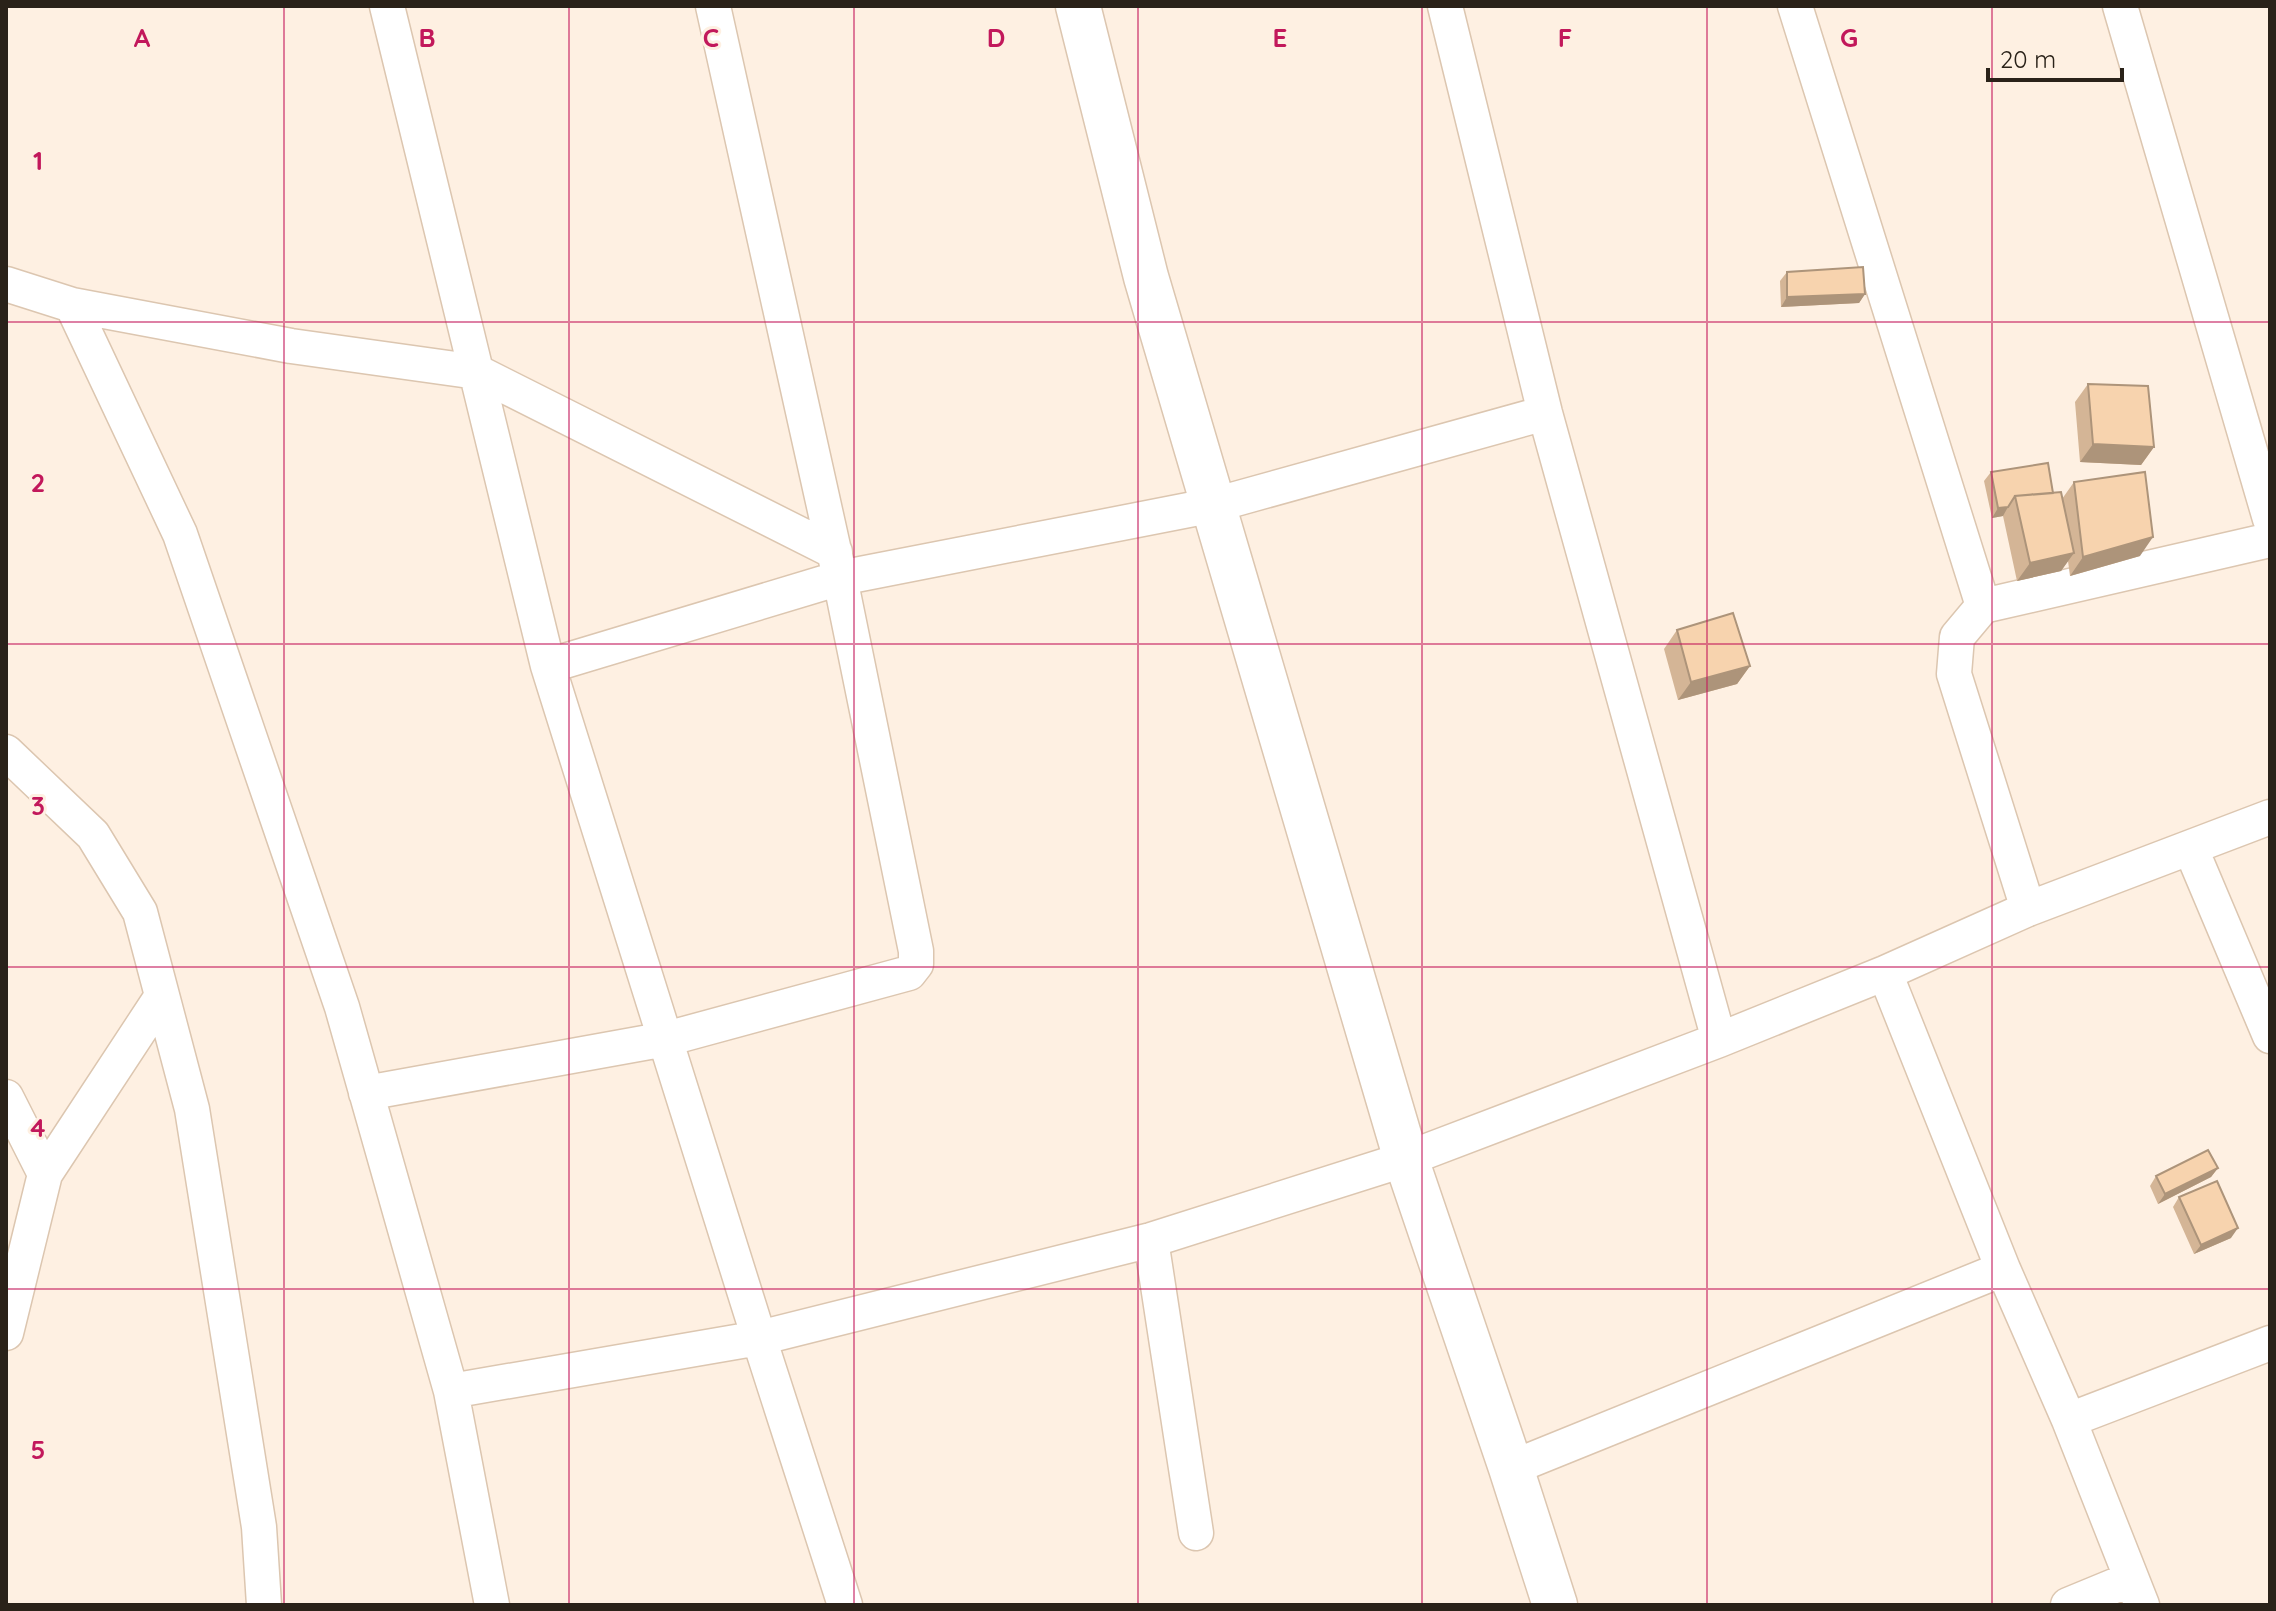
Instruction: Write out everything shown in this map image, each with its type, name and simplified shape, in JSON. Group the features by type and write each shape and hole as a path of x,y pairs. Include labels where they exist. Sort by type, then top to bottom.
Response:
{"main road":[{"path":"1078,6 1146,277 1406,1159 1511,1468 1551,1604"}],"street":[{"path":"387,6 548,666 845,1605"},
{"path":"366,1093 666,1039 909,973 916,964 916,951 838,565 713,6"},
{"path":"1445,6 1545,413 1719,1040"},
{"path":"1795,6 1983,606"},
{"path":"2120,6 2270,519"},
{"path":"6,284 72,305 291,346 477,372 838,565"},
{"path":"72,305 180,534 342,1007 451,1391 492,1605"},
{"path":"548,666 838,565 1214,505 1545,413"},
{"path":"2028,909 1954,674 1957,637 1983,606 2270,540"},
{"path":"6,752 93,835 140,912 192,1109 259,1527 264,1605"},
{"path":"451,1391 759,1338 1151,1240 1406,1159 1719,1040 1885,973 2028,909 2270,817"},
{"path":"2191,849 2270,1036"},
{"path":"1885,973 2137,1592 2068,1605"},
{"path":"6,1333 45,1174 162,996"},
{"path":"6,1097 45,1174"},
{"path":"1151,1240 1196,1533"},
{"path":"1511,1468 2003,1269"},
{"path":"2069,1420 2270,1343"}],"building":[{"path":"1863,267 1865,294 1787,297 1787,272"},
{"path":"2088,384 2148,386 2154,447 2093,444"},
{"path":"2048,463 2053,493 2015,496 2008,507 1998,508 1991,472"},
{"path":"2145,472 2153,537 2083,557 2074,482"},
{"path":"2061,492 2074,553 2030,563 2015,496"},
{"path":"1733,613 1750,666 1691,682 1677,630"},
{"path":"2208,1150 2218,1168 2165,1194 2156,1176"},
{"path":"2217,1181 2238,1228 2201,1245 2179,1197"}]}
